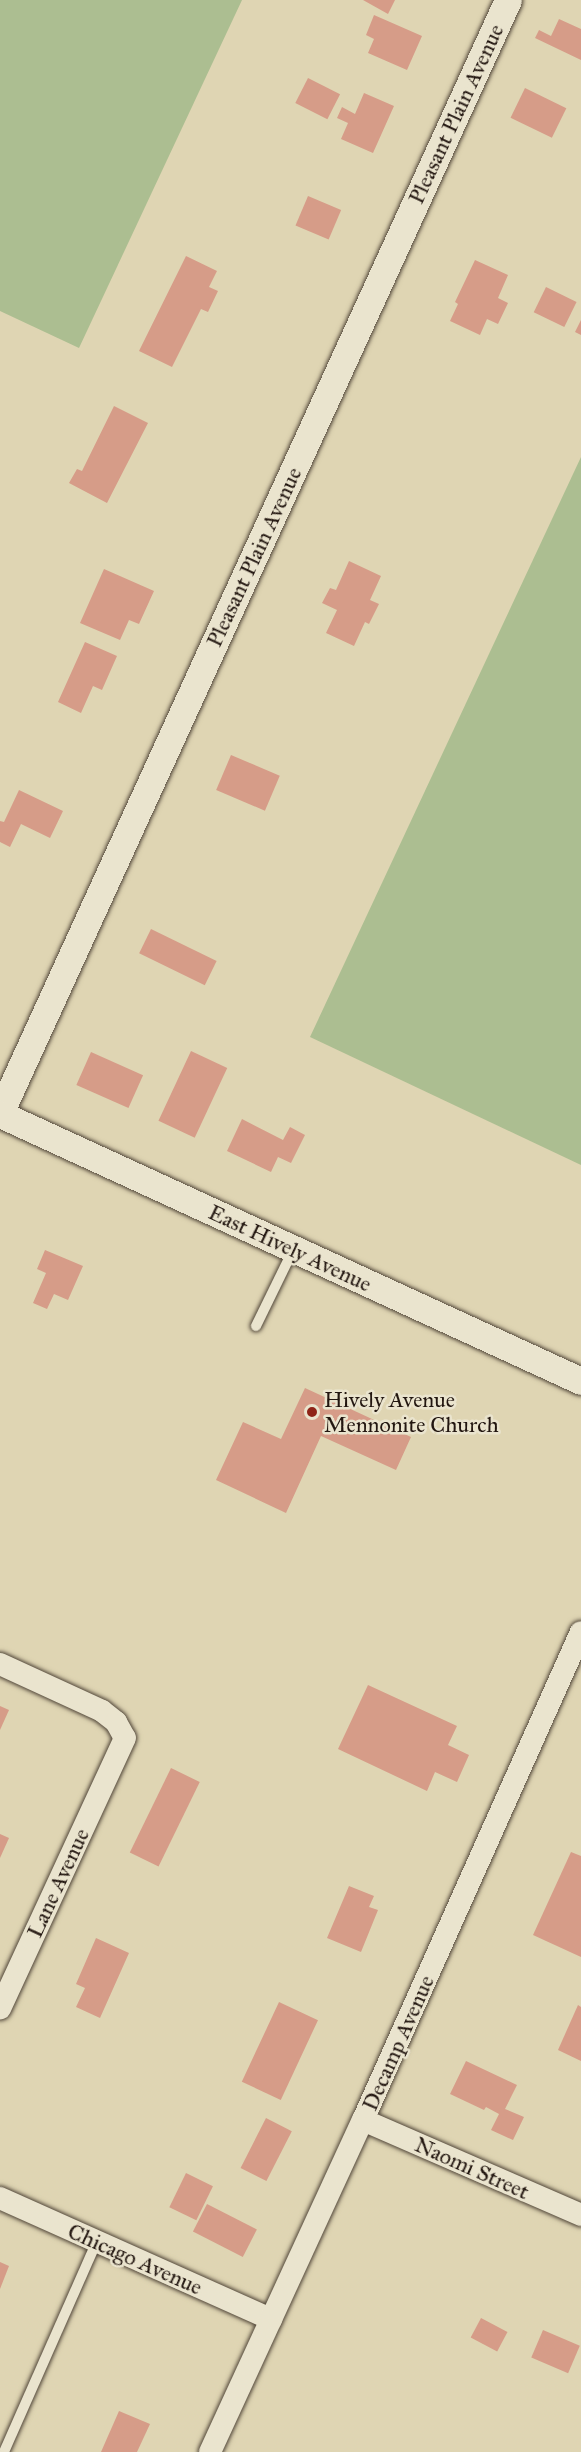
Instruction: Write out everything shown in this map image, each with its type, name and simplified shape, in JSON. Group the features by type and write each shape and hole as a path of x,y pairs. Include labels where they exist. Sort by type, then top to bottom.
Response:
{"street":[{"name":"Pleasant Plain Avenue","path":"0,1114 508,0"},
{"name":"East Hively Avenue","path":"0,1114 581,1382"},
{"name":"Decamp Avenue","path":"210,2452 363,2120 581,1632"},
{"name":"Lane Avenue","path":"0,1664 102,1711 116,1722 125,1738 0,2008"},
{"name":"Naomi Street","path":"363,2120 581,2215"},
{"name":"Chicago Avenue","path":"0,2198 271,2319"}],"lane":[{"path":"256,1326 294,1250"},
{"path":"4,2452 97,2241"}],"green space":[{"path":"0,0 242,0 79,348 0,311"},
{"path":"581,457 581,1165 310,1037"}],"building":[{"path":"363,0 395,0 388,14"},
{"path":"374,15 422,36 407,70 368,53 374,39 366,35"},
{"path":"559,19 581,29 581,60 535,38 539,30 551,36"},
{"path":"308,78 340,94 327,119 295,103"},
{"path":"525,88 566,108 552,138 511,118"},
{"path":"364,93 394,106 373,153 341,139 348,123 337,118 342,107 355,114"},
{"path":"308,196 341,210 329,240 295,225"},
{"path":"186,256 217,271 209,287 218,291 208,312 201,309 172,367 139,351"},
{"path":"475,260 508,275 498,298 508,303 498,324 487,319 480,335 450,321 458,304 455,302"},
{"path":"546,287 577,302 564,327 534,312"},
{"path":"581,320 581,335 575,332"},
{"path":"114,406 148,423 107,503 69,483 77,469 82,471"},
{"path":"349,561 381,576 370,600 379,604 369,624 365,622 354,646 326,633 337,610 322,603 330,588 336,590"},
{"path":"104,569 154,591 139,624 129,620 120,640 80,623"},
{"path":"85,642 117,656 102,690 93,686 81,713 58,702"},
{"path":"231,755 280,776 265,811 216,790"},
{"path":"19,790 63,811 50,838 21,824 10,847 0,842 0,821 4,822"},
{"path":"151,929 217,961 205,985 139,953"},
{"path":"191,1051 227,1068 195,1138 158,1121"},
{"path":"91,1052 143,1075 128,1108 76,1085"},
{"path":"242,1119 283,1140 290,1127 305,1135 291,1163 278,1157 271,1172 227,1151"},
{"path":"45,1250 83,1266 68,1300 54,1294 47,1309 33,1303 46,1273 37,1269"},
{"path":"305,1388 411,1437 396,1470 321,1436 286,1513 216,1480 243,1422 281,1439"},
{"path":"368,1685 457,1726 448,1745 469,1755 457,1782 435,1772 427,1791 338,1749"},
{"path":"0,1706 9,1710 0,1730"},
{"path":"171,1768 200,1782 159,1867 130,1852"},
{"path":"0,1834 9,1838 0,1858"},
{"path":"571,1852 581,1856 581,1957 533,1935"},
{"path":"349,1886 374,1896 369,1907 378,1910 361,1952 327,1938"},
{"path":"96,1938 129,1953 100,2018 76,2007 85,1988 76,1984"},
{"path":"279,2002 318,2020 281,2100 242,2082"},
{"path":"578,2005 581,2007 581,2061 558,2050"},
{"path":"466,2061 517,2085 505,2109 524,2117 513,2140 491,2130 499,2114 486,2107 484,2110 450,2094"},
{"path":"266,2118 292,2131 266,2181 241,2168"},
{"path":"186,2173 213,2186 196,2220 169,2207"},
{"path":"207,2204 257,2229 243,2257 193,2232"},
{"path":"0,2262 9,2266 0,2289"},
{"path":"481,2318 507,2332 497,2352 471,2337"},
{"path":"543,2330 580,2346 568,2373 531,2358"},
{"path":"119,2411 150,2424 137,2452 101,2452"}],"place":[{"name":"Hively Avenue Mennonite Church","path":"312,1412"}]}
